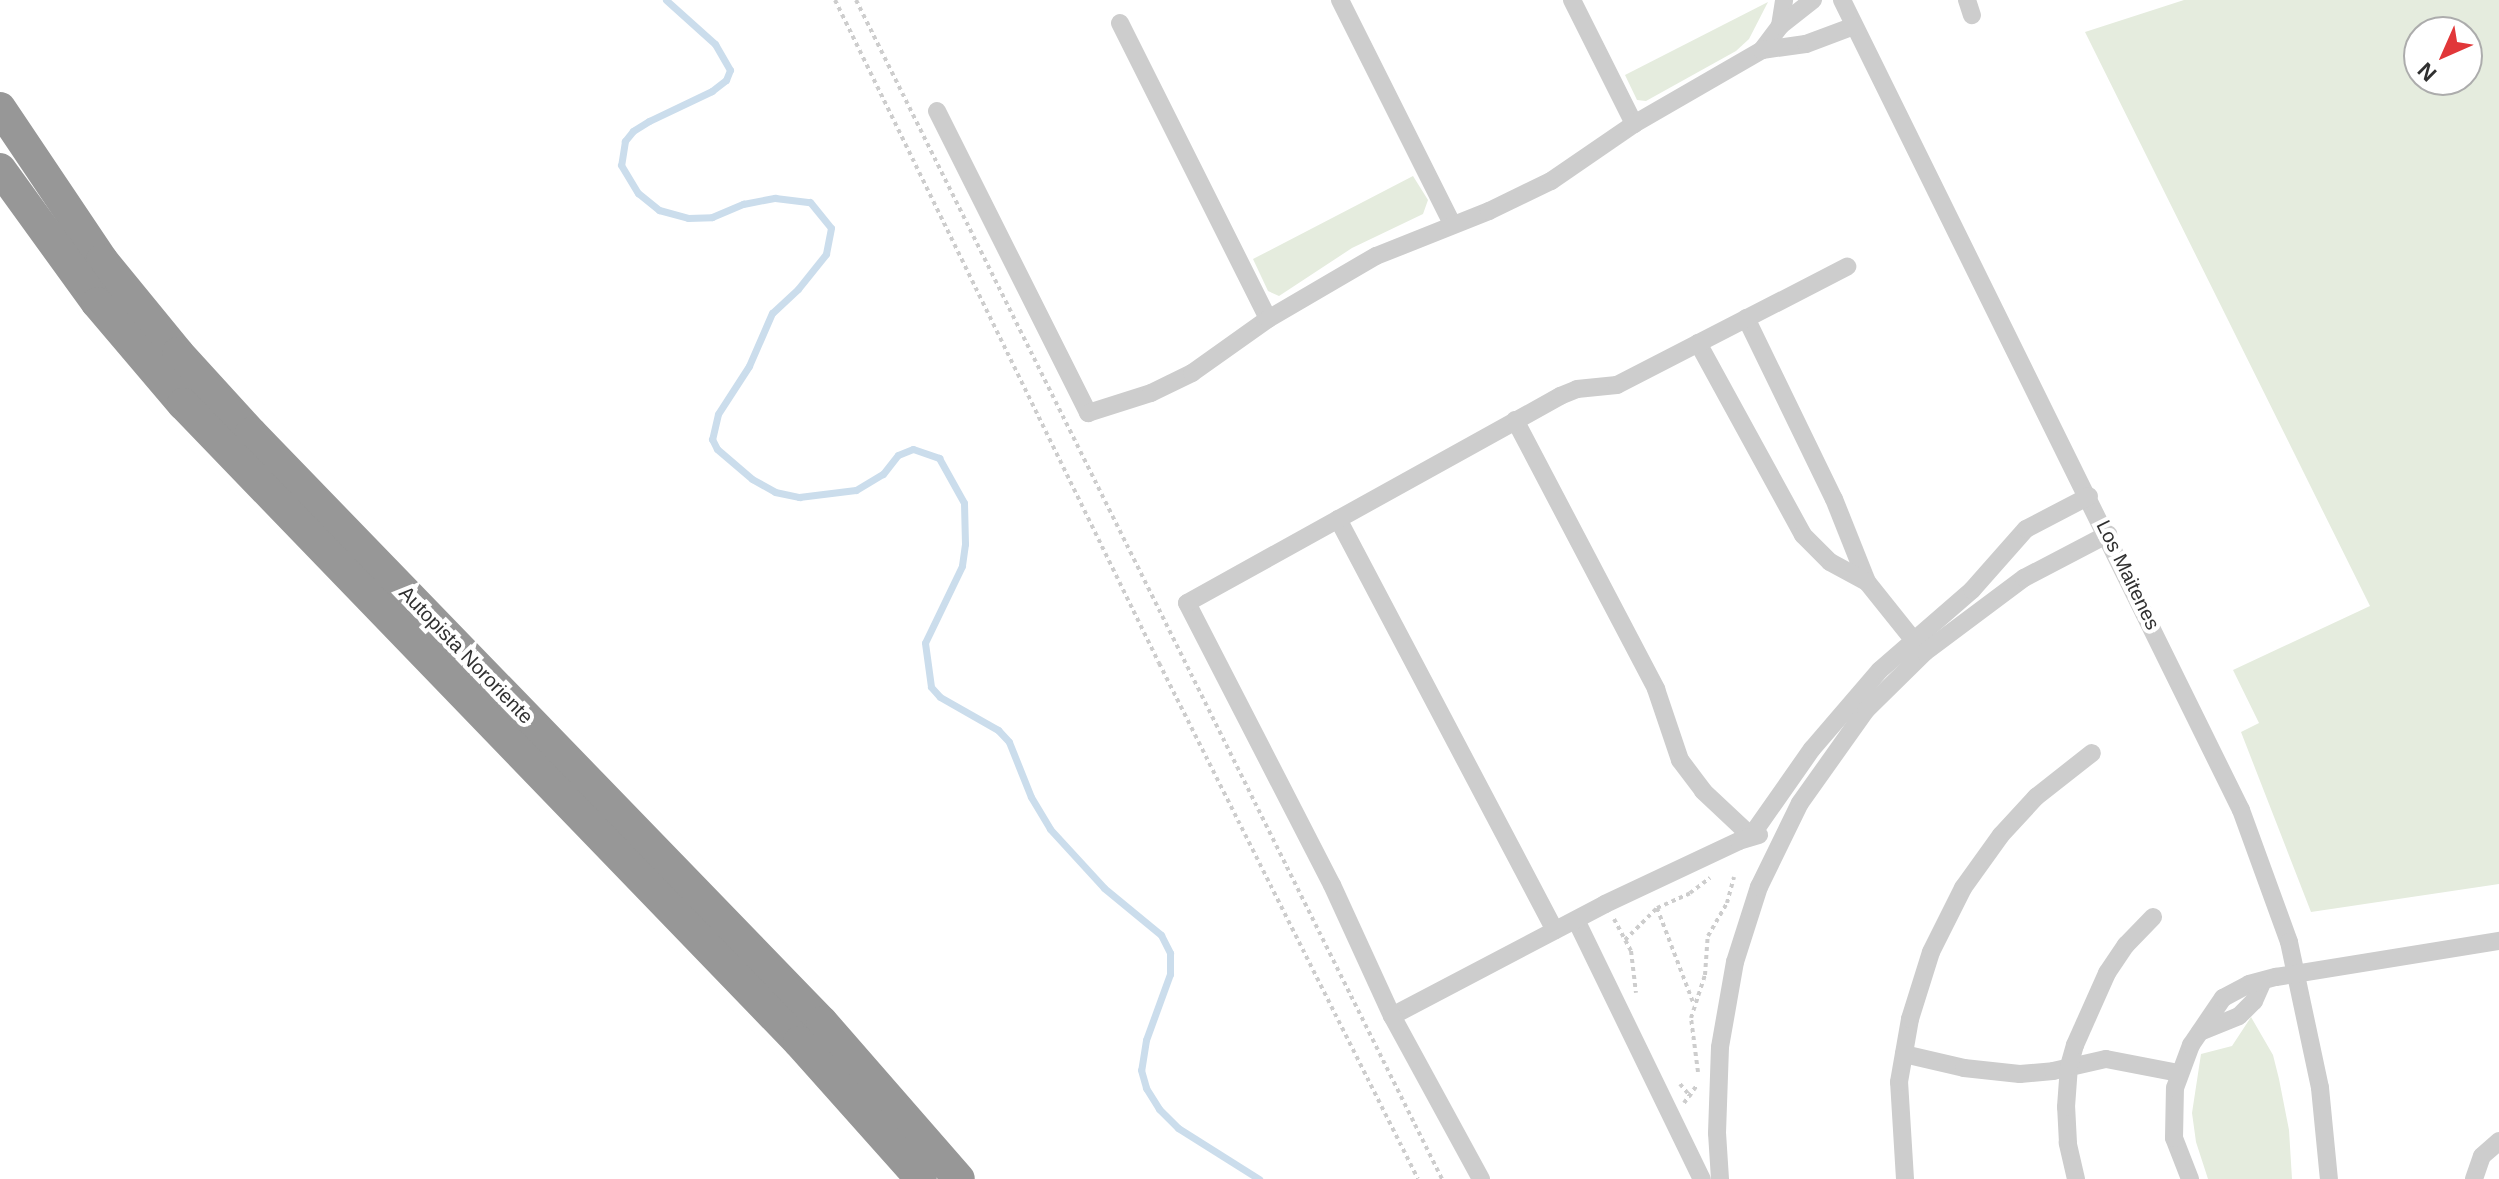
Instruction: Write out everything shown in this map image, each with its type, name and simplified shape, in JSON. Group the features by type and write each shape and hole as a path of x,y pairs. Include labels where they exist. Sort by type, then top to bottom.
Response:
{"highway":[{"name":"Autopista Nororiente","path":"0,108 73,220 161,334 251,433 822,1022 959,1179"},
{"name":"Autopista Nororiente","path":"0,169 89,293 183,404 799,1042 921,1179"}],"street":[{"path":"1340,0 1452,224"},
{"path":"1572,0 1634,124"},
{"path":"1780,26 1784,0"},
{"path":"1762,50 1780,26 1813,0"},
{"name":"Los Maitenes","path":"1842,0 2108,534 2241,810 2289,942 2320,1088 2329,1179"},
{"path":"1120,23 1268,319"},
{"path":"937,111 1088,413 1182,378 1268,319 1376,256 1551,181 1634,124 1762,50 1806,44 1854,26"},
{"path":"1481,1179 1392,1016 1332,885 1187,603 1515,420 1577,389 1617,385 1847,267"},
{"path":"1746,318 1834,499 1867,582 1918,646"},
{"path":"1698,343 1803,535 1830,562 1867,582"},
{"path":"1515,420 1656,689 1680,760 1703,791 1751,836 1782,835"},
{"path":"1392,1016 1605,904 1717,862 1751,836 1844,709 1918,646 2026,529 2089,496"},
{"path":"1338,519 1555,930"},
{"path":"1720,1179 1717,1150 1720,1047 1726,1005 1739,949 1759,887 1782,835 1842,740 1893,681 1918,646 2024,578 2108,534"},
{"path":"1905,1179 1899,1107 1904,1054 1910,1019 1931,952 1963,888 2020,814 2092,753"},
{"path":"2076,1179 2066,1129 2069,1066 2087,1010 2107,973 2126,945 2153,917"},
{"path":"1576,920 1702,1179"},
{"path":"2190,1179 2174,1138 2173,1105 2179,1073 2200,1032 2239,1016 2254,1001 2263,981 2499,941"},
{"path":"1904,1054 1964,1068 2020,1074 2106,1059 2179,1073"},
{"path":"2474,1179 2482,1156 2499,1141"},
{"path":"1689,1147 1700,1155 1717,1150"}],"path":[{"path":"835,0 1159,663 1418,1179"},
{"path":"856,0 1442,1179"},
{"path":"1625,940 1657,908 1690,893 1717,862 1734,877 1759,887"},
{"path":"1671,1112 1691,1097 1699,1079 1691,1018 1705,975 1708,936 1727,903 1734,877"},
{"path":"1605,904 1631,951 1631,973 1637,998"},
{"path":"1657,908 1694,1005"},
{"path":"1676,1076 1691,1097"}],"shaded area":[{"path":"2184,0 2499,0 2499,884 2311,912 2241,732 2259,723 2233,670 2370,606 2085,32"},
{"path":"1768,2 1749,39 1736,51 1646,101 1637,100 1625,75"},
{"path":"1413,176 1428,200 1423,214 1352,248 1279,296 1268,291 1253,259"},
{"path":"2251,1017 2273,1055 2289,1130 2292,1179 2208,1179 2196,1142 2192,1113 2201,1054 2232,1046"}],"waterway":[{"path":"666,0 715,44 730,70 726,80 712,91 649,121 633,131 625,141 621,165 638,193 659,210 688,218 712,217 743,204 775,198 810,202 831,228 826,254 798,289 772,313 749,366 718,414 712,439 717,449 752,479 775,492 799,497 856,490 883,474 898,455 913,449 939,458 964,503 965,544 962,566 925,643 931,687 940,697 998,730 1009,742 1031,797 1050,829 1104,888 1161,935 1170,953 1170,974 1146,1040 1141,1070 1146,1088 1159,1109 1178,1128 1259,1179"}]}
